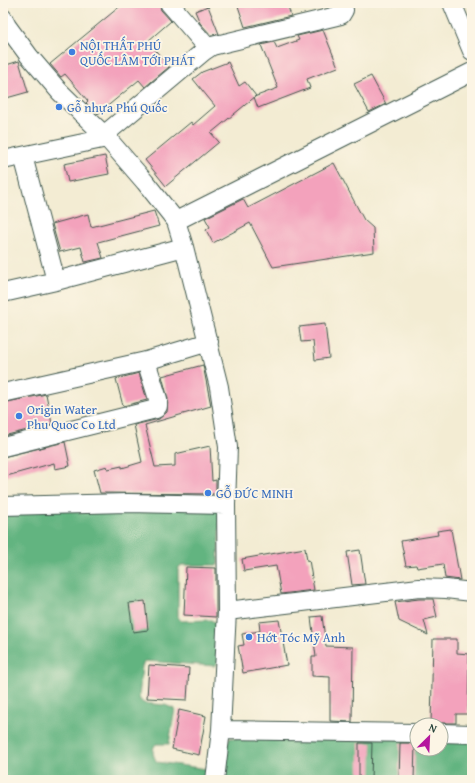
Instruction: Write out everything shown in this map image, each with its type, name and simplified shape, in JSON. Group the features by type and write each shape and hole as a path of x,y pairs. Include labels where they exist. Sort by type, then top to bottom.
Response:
{"street":[{"path":"169,3 208,48"},
{"path":"3,160 105,137 208,48 341,15 344,10 341,3"},
{"path":"452,3 472,51"},
{"path":"3,18 6,26 29,56 59,91 105,137 145,182 176,222 184,247 209,342 219,387 228,447 226,506 227,611 221,730 215,780"},
{"path":"176,222 472,72"},
{"path":"23,156 56,281"},
{"path":"3,293 56,281 184,247"},
{"path":"3,393 146,361 209,342"},
{"path":"3,447 156,409 158,406 158,399 146,361"},
{"path":"3,506 128,503 226,506"},
{"path":"227,611 420,588 472,592"},
{"path":"221,730 409,733"},
{"path":"449,733 472,734"}],"green space":[{"path":"220,508 218,565 181,565 178,569 178,617 181,621 211,620 218,624 219,661 215,666 145,661 142,666 139,698 143,703 165,705 175,709 169,744 156,744 153,748 157,762 207,769 208,780 127,780 120,777 116,780 3,780 3,510"},
{"path":"230,738 409,738 409,757 449,757 449,739 472,740 472,780 221,780 224,749"}],"building":[{"path":"124,3 159,3 161,10 171,21 148,41 169,67 145,87 139,80 98,114 86,103 88,101 65,74 61,77 50,64"},
{"path":"237,3 287,3 291,16 245,27"},
{"path":"208,6 219,34 211,35 200,23 195,11"},
{"path":"323,30 338,67 307,79 310,88 258,108 254,97 278,88 261,45 274,42 277,48 299,40 297,36"},
{"path":"19,61 28,92 3,99 3,66"},
{"path":"228,62 239,86 245,82 256,96 211,133 219,142 166,186 145,160 191,122 193,125 215,106 193,79 202,72"},
{"path":"371,76 386,104 369,112 354,84"},
{"path":"105,156 109,174 68,182 64,164"},
{"path":"334,163 364,220 373,228 374,252 273,267 250,223 213,243 206,230 210,227 205,218 243,199 248,208"},
{"path":"154,211 159,226 98,242 103,258 85,262 81,247 60,252 52,224 88,214 91,227"},
{"path":"325,324 329,358 315,360 313,341 301,342 299,327"},
{"path":"203,365 211,406 145,425 155,467 175,466 175,454 210,446 212,481 216,480 216,494 100,493 94,470 107,466 108,469 122,466 122,468 142,462 134,425 159,419 167,412 168,399 162,376"},
{"path":"139,373 147,400 123,406 116,379"},
{"path":"46,394 52,424 3,436 3,403"},
{"path":"65,442 70,466 55,469 54,463 3,477 3,457"},
{"path":"451,529 460,580 445,578 443,564 417,568 416,565 406,566 401,541 438,535 437,531"},
{"path":"305,548 307,561 309,560 314,590 281,594 276,566 244,571 242,559"},
{"path":"360,550 365,584 352,585 347,552"},
{"path":"186,567 216,568 216,617 184,615"},
{"path":"433,599 437,617 424,620 428,635 399,621 395,602"},
{"path":"145,601 148,630 133,632 129,603"},
{"path":"322,616 326,646 353,647 352,722 330,721 330,677 312,676 312,657 316,657 311,617"},
{"path":"279,620 287,665 243,673 238,646 244,645 242,634 260,631 259,622"},
{"path":"433,639 457,639 457,653 469,654 468,714 456,714 456,723 449,723 449,717 431,717"},
{"path":"149,665 189,668 187,700 147,698"},
{"path":"179,710 206,716 199,755 172,749"},
{"path":"359,743 372,743 371,780 359,780"},
{"path":"400,743 409,743 409,757 415,757 414,780 399,780"}],"place":[{"name":"NỘI THẤT PHÚ QUỐC LÂM TỚI PHÁT","path":"72,52"},
{"name":"Gỗ nhựa Phú Quốc","path":"59,107"},
{"name":"Origin Water Phu Quoc Co Ltd","path":"19,416"},
{"name":"GỖ ĐỨC MINH","path":"208,493"},
{"name":"Hớt Tóc Mỹ Anh","path":"249,637"}]}
